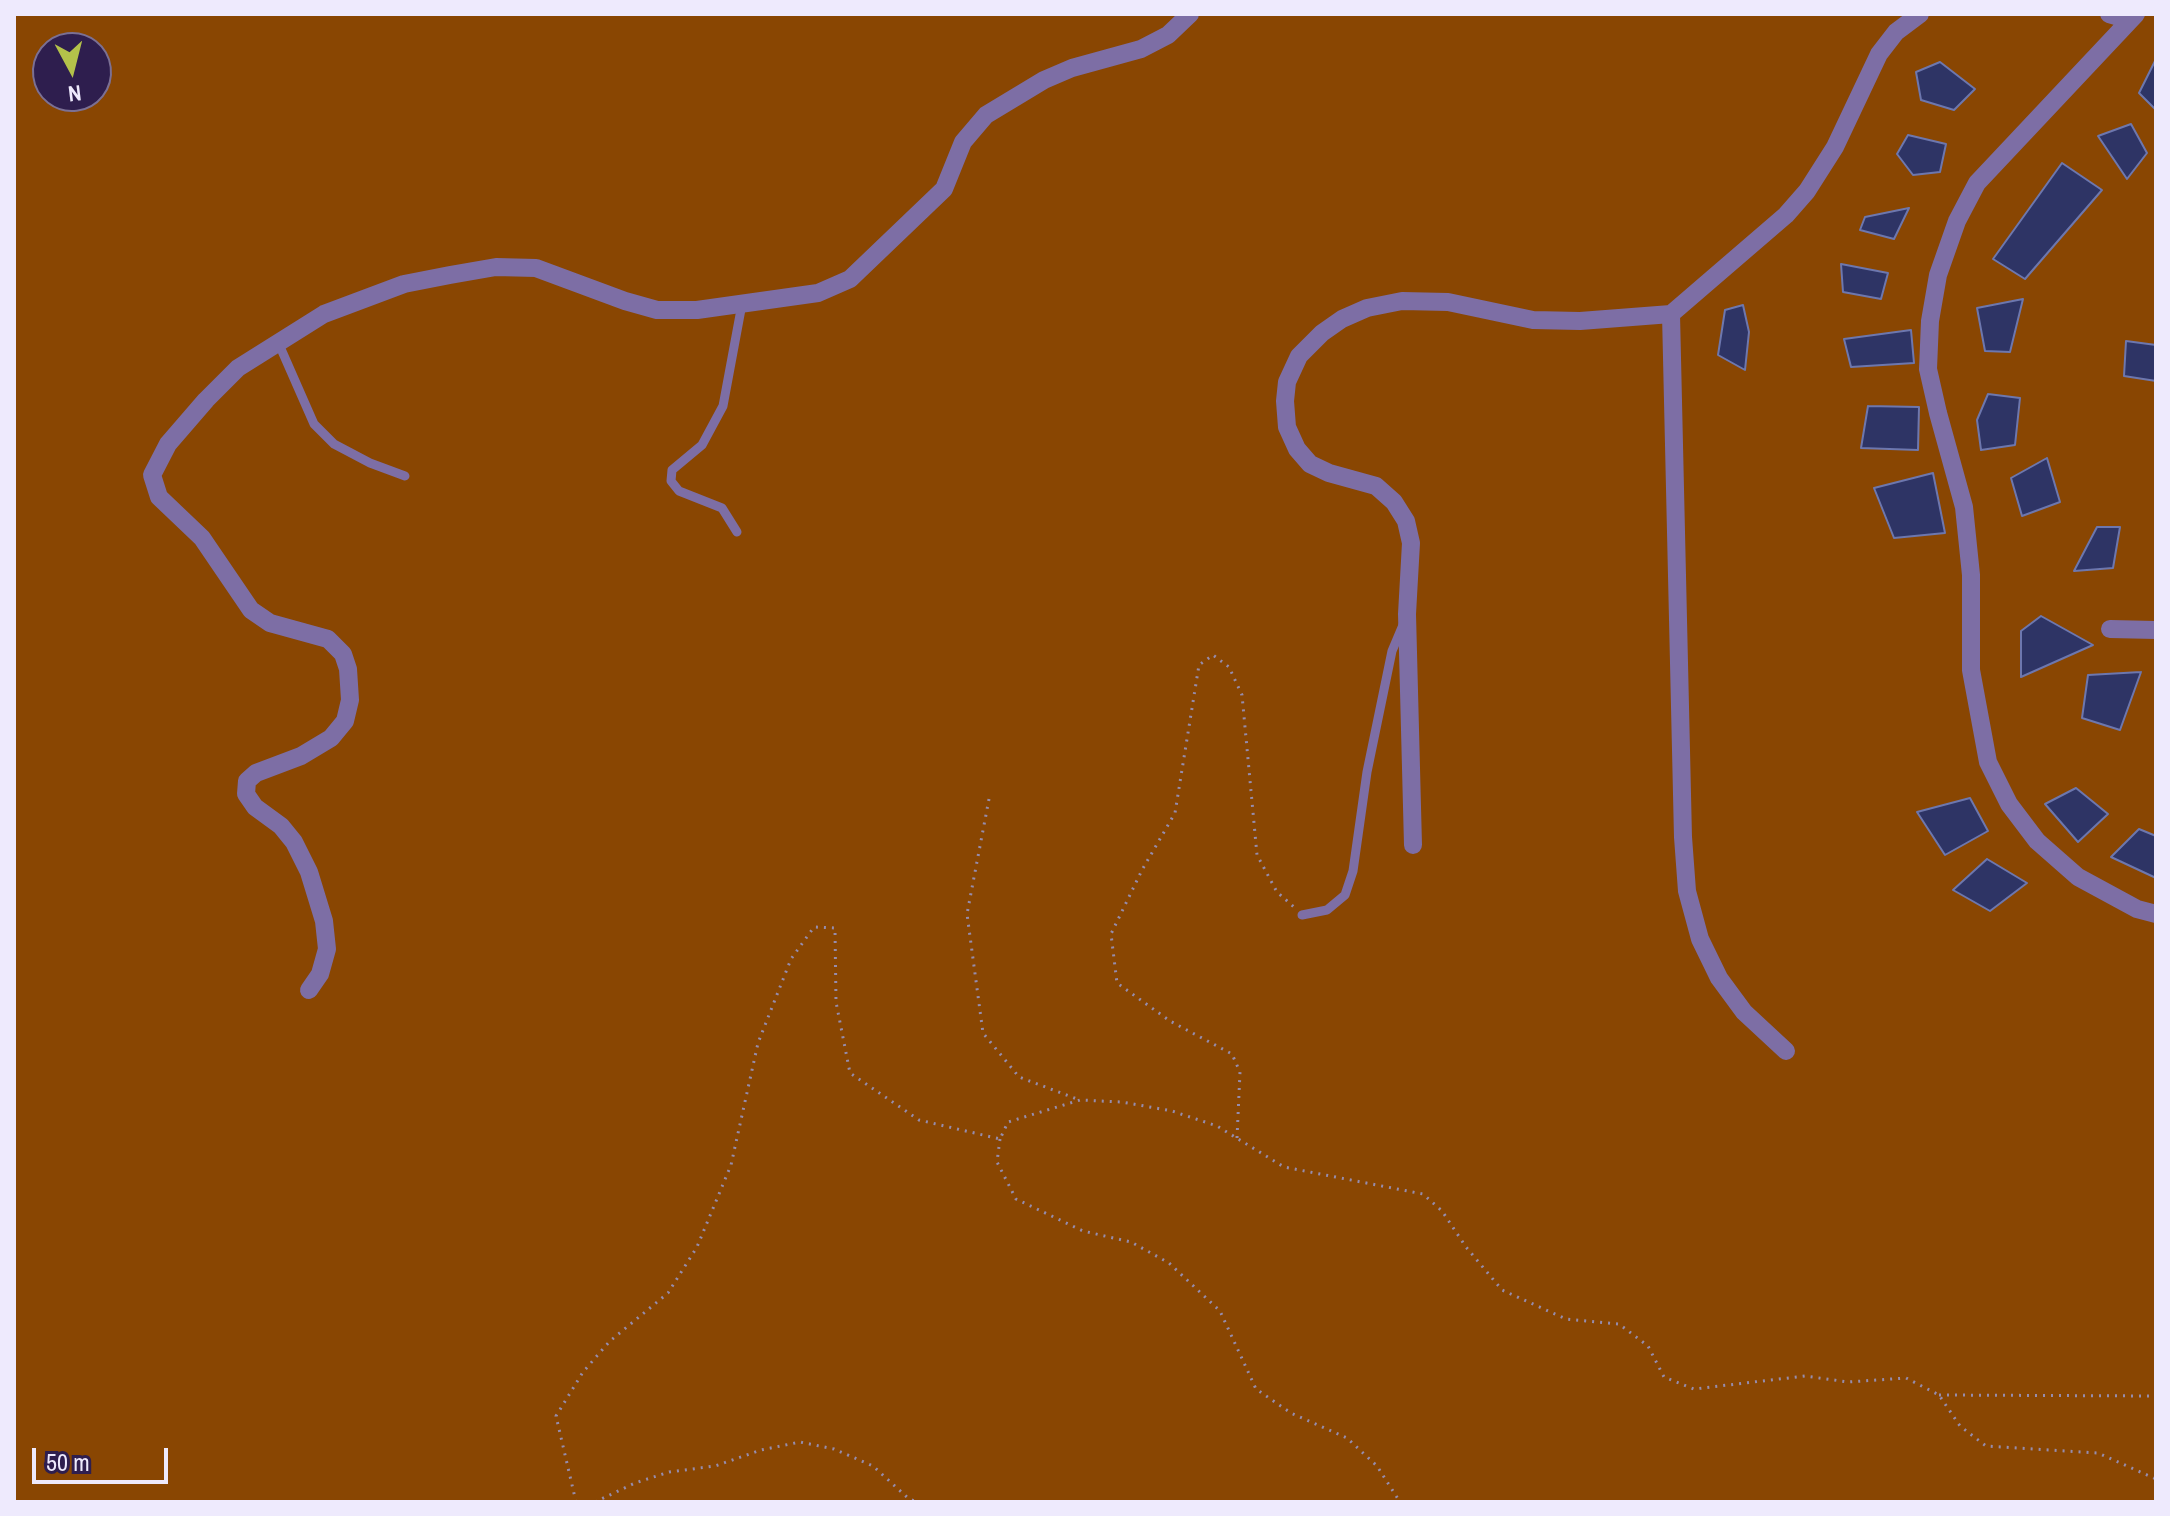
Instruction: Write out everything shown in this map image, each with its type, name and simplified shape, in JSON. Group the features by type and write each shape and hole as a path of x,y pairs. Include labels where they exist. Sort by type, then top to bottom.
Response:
{"street":[{"path":"309,990 320,974 327,949 324,921 309,872 294,842 281,826 255,807 246,794 247,781 256,773 301,756 331,738 345,721 350,700 348,669 343,654 328,639 270,623 251,610 202,538 159,497 152,475 168,444 206,400 238,368 324,314 404,284 496,267 536,268 657,310 697,310 818,293 850,279 944,189 963,142 986,115 1044,80 1072,68 1141,49 1168,35 1190,14"},
{"path":"1413,845 1407,614 1411,543 1406,521 1394,502 1376,486 1329,473 1310,464 1297,449 1287,427 1285,401 1287,382 1299,356 1322,333 1342,319 1367,308 1402,301 1448,302 1533,320 1580,321 1671,314 1786,215 1807,191 1835,147 1879,54 1896,32 1920,14"},
{"path":"2109,14 2133,17"},
{"path":"2133,17 1977,183 1957,221 1938,275 1930,321 1928,369 1964,507 1971,575 1971,670 1988,762 2009,804 2037,841 2078,877 2137,909 2156,914"},
{"path":"1671,314 1683,837 1687,891 1700,939 1719,978 1744,1012 1786,1051"},
{"path":"2110,629 2156,630"}],"lane":[{"path":"737,532 722,508 679,491 671,481 672,470 702,445 723,406 742,304"},
{"path":"278,342 314,424 334,444 370,463 405,476"},
{"path":"1302,915 1327,910 1345,895 1353,871 1367,772 1392,651 1407,614"}],"path":[{"path":"1237,1138 1240,1072 1232,1054 1170,1021 1117,983 1111,934 1142,870 1175,813 1199,665 1213,655 1229,667 1242,695 1257,855 1277,892 1302,915"},
{"path":"989,799 967,914 983,1033 1019,1077 1080,1100 1122,1102 1172,1111 1217,1126 1284,1167 1423,1194 1442,1211 1466,1247 1502,1290 1566,1319 1619,1324 1648,1346 1664,1377 1694,1389 1805,1376 1848,1382 1906,1378 1939,1395 2156,1396"},
{"path":"576,1502 556,1416 583,1372 610,1341 668,1293 697,1247 731,1165 758,1043 791,959 814,927 835,928 836,1002 850,1073 919,1120 1000,1139"},
{"path":"1080,1100 1008,1122 1000,1139 997,1162 1016,1199 1083,1231 1131,1242 1169,1263 1220,1311 1256,1389 1291,1413 1347,1438 1377,1466 1400,1502"},
{"path":"1939,1395 1960,1426 1986,1446 2098,1453 2156,1479"},
{"path":"595,1502 635,1483 669,1472 715,1466 761,1450 800,1442 834,1449 873,1466 909,1499 918,1502"}],"shaded area":[{"path":"14,14 2156,14 2156,1502 14,1502"}],"building":[{"path":"2156,59 2156,110 2139,93"},
{"path":"1940,62 1975,89 1954,110 1921,100 1916,72"},
{"path":"2131,124 2147,153 2127,179 2098,136"},
{"path":"1908,135 1946,144 1940,172 1913,175 1897,154"},
{"path":"2062,163 2102,190 2025,279 1993,259"},
{"path":"1909,208 1894,239 1860,230 1865,217"},
{"path":"1841,264 1888,273 1881,299 1843,292"},
{"path":"2023,299 2010,352 1985,351 1977,308"},
{"path":"1743,305 1749,332 1745,370 1718,355 1725,310"},
{"path":"1911,330 1914,363 1851,367 1844,339"},
{"path":"2126,341 2156,345 2156,381 2124,376"},
{"path":"1988,394 2020,398 2015,445 1981,450 1977,420"},
{"path":"1868,406 1919,407 1918,450 1861,448"},
{"path":"2047,458 2060,502 2022,516 2011,478"},
{"path":"1933,473 1945,533 1894,538 1874,488"},
{"path":"2097,527 2120,527 2113,568 2074,571"},
{"path":"2041,616 2093,645 2021,677 2021,631"},
{"path":"2141,672 2120,730 2082,718 2088,675"},
{"path":"2076,788 2108,814 2078,842 2045,804"},
{"path":"1970,798 1988,831 1945,855 1917,812"},
{"path":"2139,829 2156,836 2156,878 2111,857"},
{"path":"1987,859 2027,883 1990,911 1953,890"}]}
